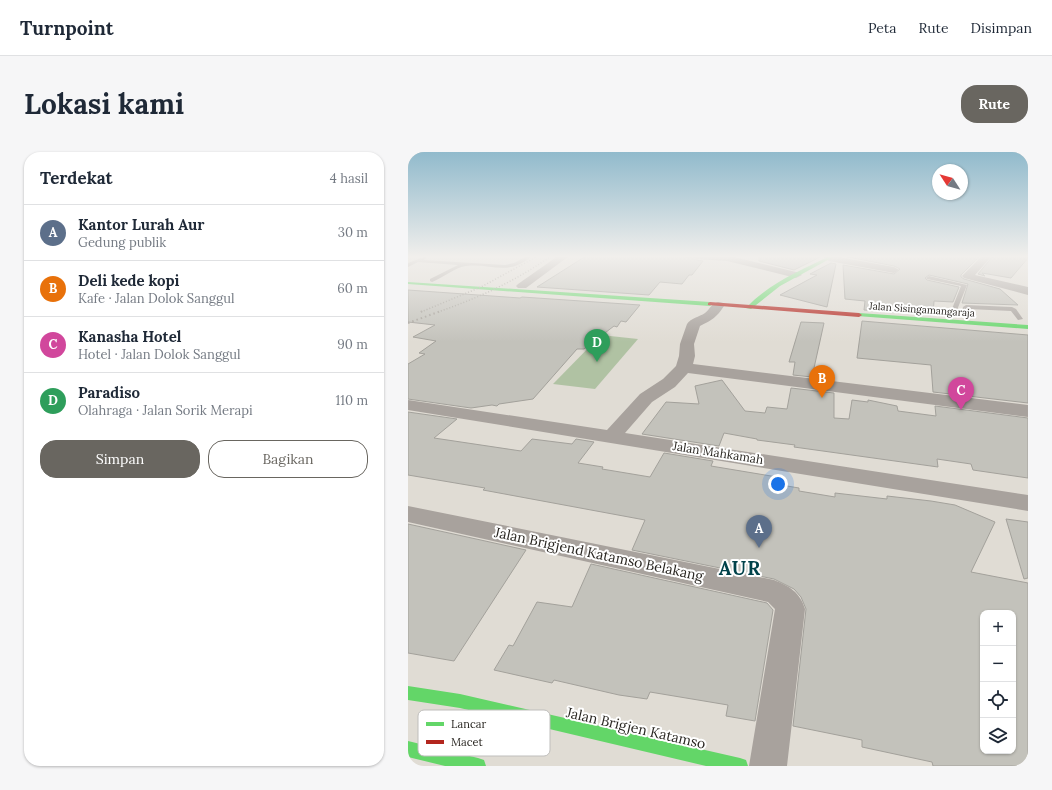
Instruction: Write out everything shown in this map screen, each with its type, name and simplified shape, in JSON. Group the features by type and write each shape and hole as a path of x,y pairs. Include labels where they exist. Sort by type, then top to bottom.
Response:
{"main road":[{"name":"Jalan Sisingamangaraja","path":"435,285 717,303 953,314 1024,319"},
{"name":"Jalan Sisingamangaraja","path":"502,285 651,298"},
{"path":"752,304 767,291 779,285"},
{"path":"747,294 767,291"},
{"path":"717,303 735,296"},
{"name":"Jalan Sisingamangaraja","path":"752,304 1028,327"},
{"name":"Jalan Brigjen Katamso","path":"408,693 495,710"},
{"name":"Jalan Brigjen Katamso","path":"550,723 740,766"},
{"path":"408,749 418,751"},
{"path":"437,756 478,766"}],"street":[{"path":"1000,285 1024,291 1028,302"},
{"path":"612,436 646,398 669,383 684,368 687,356 687,344 694,324 711,315 717,303"},
{"path":"684,368 1028,411"},
{"name":"Jalan Mahkamah","path":"408,405 612,436 1028,503"},
{"name":"Jalan Brigjend Katamso Belakang","path":"408,514 774,592 785,598 790,609 768,766"}],"lane":[{"path":"953,314 964,285 962,285"}],"shaded area":[{"path":"601,335 638,339 595,389 553,384"}],"building":[{"path":"541,285 658,285 649,295 537,287"},
{"path":"799,285 832,285 827,307 780,295"},
{"path":"844,285 948,285 959,287 953,302 934,301 933,315 864,310 865,301 845,299"},
{"path":"968,285 984,285 1000,289 1018,305 962,303"},
{"path":"408,290 640,305 626,322 621,321 617,327 614,326 584,349 577,349 533,399 499,404 497,406 492,405 471,408 408,399 408,364 425,354 419,353 436,341 413,337 435,325 408,322"},
{"path":"862,321 1028,335 1028,403 933,392 931,365 857,358"},
{"path":"801,322 824,323 812,377 793,375 795,362 789,362"},
{"path":"722,380 745,411 765,413 767,407 787,409 791,388 834,393 834,418 849,419 852,400 868,402 868,400 897,406 898,411 936,416 935,406 1028,418 1028,478 973,470 971,464 937,459 938,467 794,447 795,445 757,440 724,433 719,446 642,434 666,402 699,404 695,386"},
{"path":"408,412 457,419 434,438 521,451 532,439 572,444 576,439 594,442 578,463 603,467 602,469 650,477 664,453 713,461 711,466 783,478 781,485 799,488 799,491 835,497 835,493 887,499 887,496 931,501 955,505 995,522 971,572 1028,583 1028,766 933,766 932,762 862,747 862,740 793,726 806,609 801,597 794,589 774,579 632,550 645,520 483,490 485,488 408,475"},
{"path":"1006,519 1028,522 1028,578 1024,579"},
{"path":"408,524 526,550 454,661 408,653"},
{"path":"591,564 767,603 773,610 755,721 726,716 728,705 650,692 647,699 619,695 554,680 552,683 494,670 509,645 513,646 537,602 572,607"}],"railway":[{"path":"422,311 421,312 485,285"},
{"path":"438,312 468,301 503,285"},
{"path":"408,323 441,311"}],"traffic: fast":[{"path":"432,285 710,304"},
{"path":"749,308 758,299 779,285"},
{"path":"859,315 1028,327"},
{"path":"408,693 460,701 499,710"},
{"path":"550,722 740,766"},
{"path":"408,749 418,751"},
{"path":"437,756 478,766"}],"traffic: jam":[{"path":"710,304 859,315"}],"place":[{"name":"Paradiso","path":"597,362"},
{"name":"Deli kede kopi","path":"822,398"},
{"name":"Kanasha Hotel","path":"961,410"},
{"name":"Kantor Lurah Aur","path":"759,548"}],"district":[{"name":"AUR","path":"740,568"}]}
